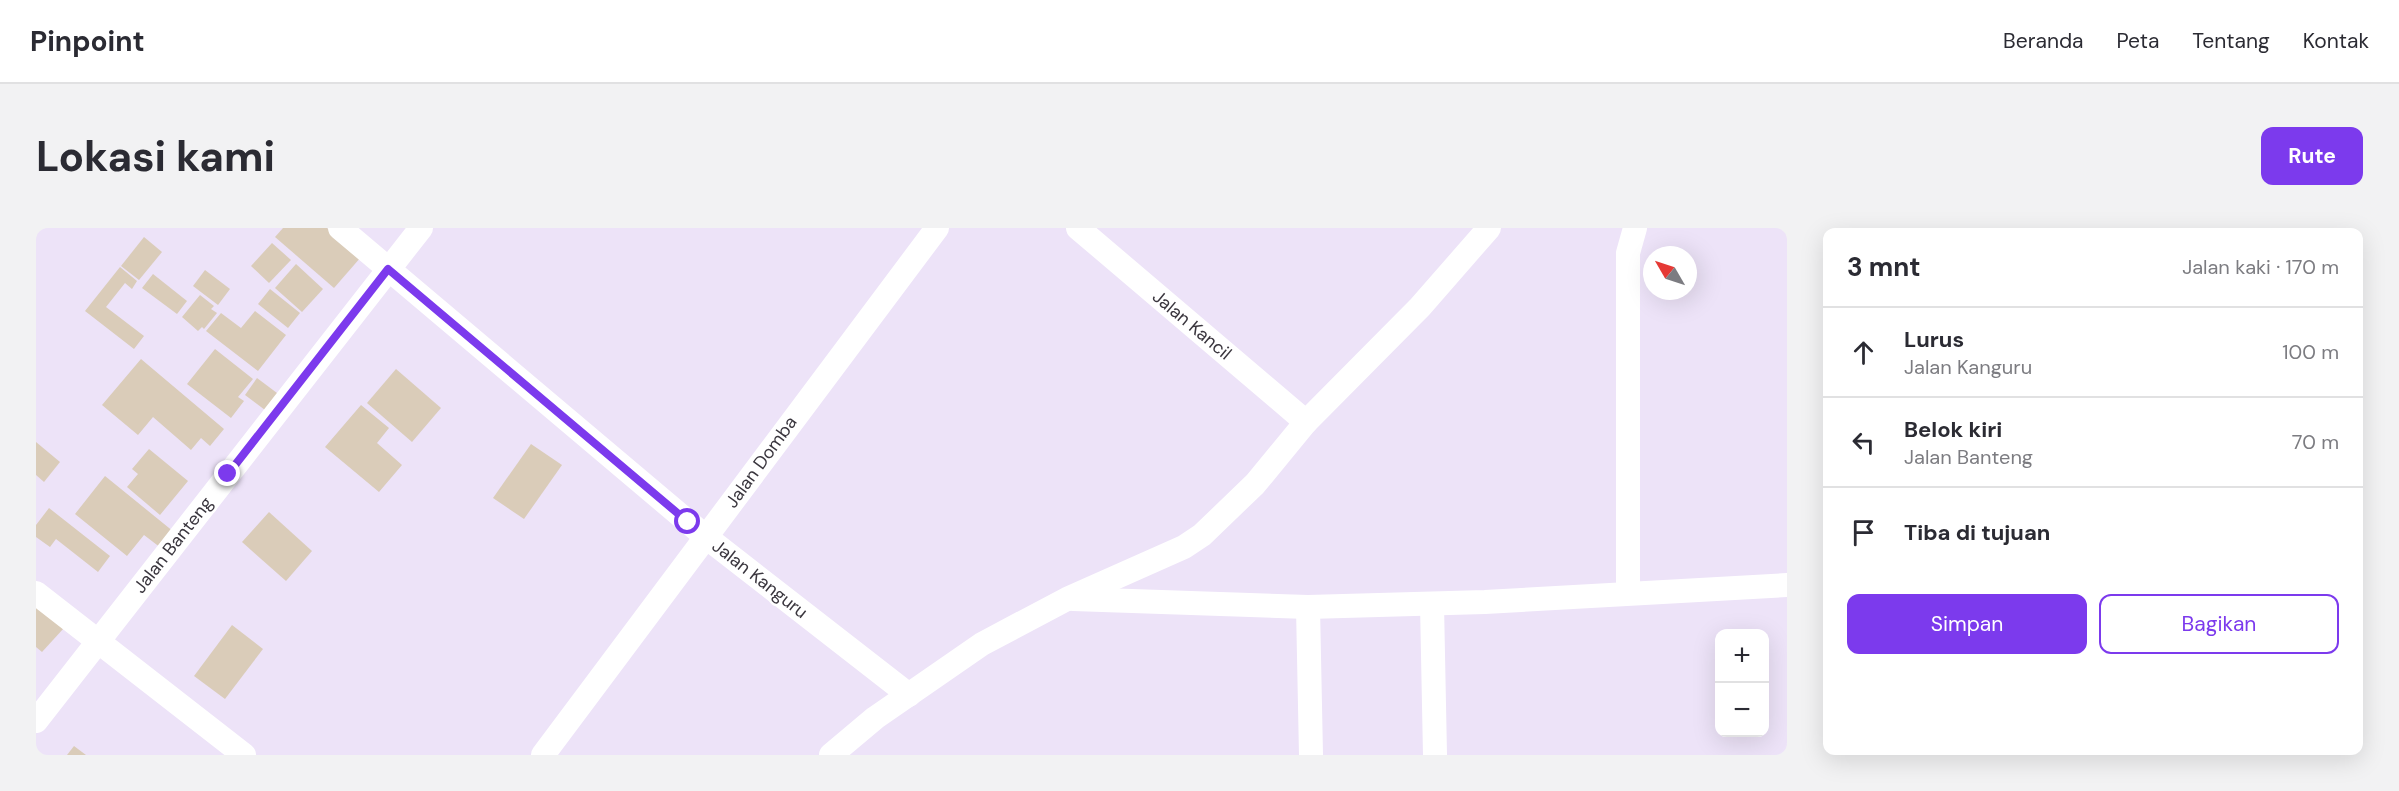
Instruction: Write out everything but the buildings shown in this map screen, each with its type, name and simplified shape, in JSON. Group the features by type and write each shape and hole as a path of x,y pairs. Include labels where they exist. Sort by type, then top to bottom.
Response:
{"street":[{"name":"Jalan Kanguru","path":"340,228 706,537 909,695"},
{"name":"Jalan Banteng","path":"36,721 421,228"},
{"name":"Jalan Domba","path":"543,755 937,228"},
{"name":"Jalan Kancil","path":"1078,228 1306,422"},
{"path":"831,755 875,718 982,645 1067,599 1184,547 1202,535 1255,484 1306,422 1420,307 1489,228"},
{"path":"1628,594 1628,253 1635,228"},
{"path":"1067,599 1308,607 1432,604 1787,585"},
{"path":"36,593 244,755"},
{"path":"1432,604 1436,755"},
{"path":"1308,607 1311,755"}],"route":[{"path":"228,474 388,269 688,522"}]}
